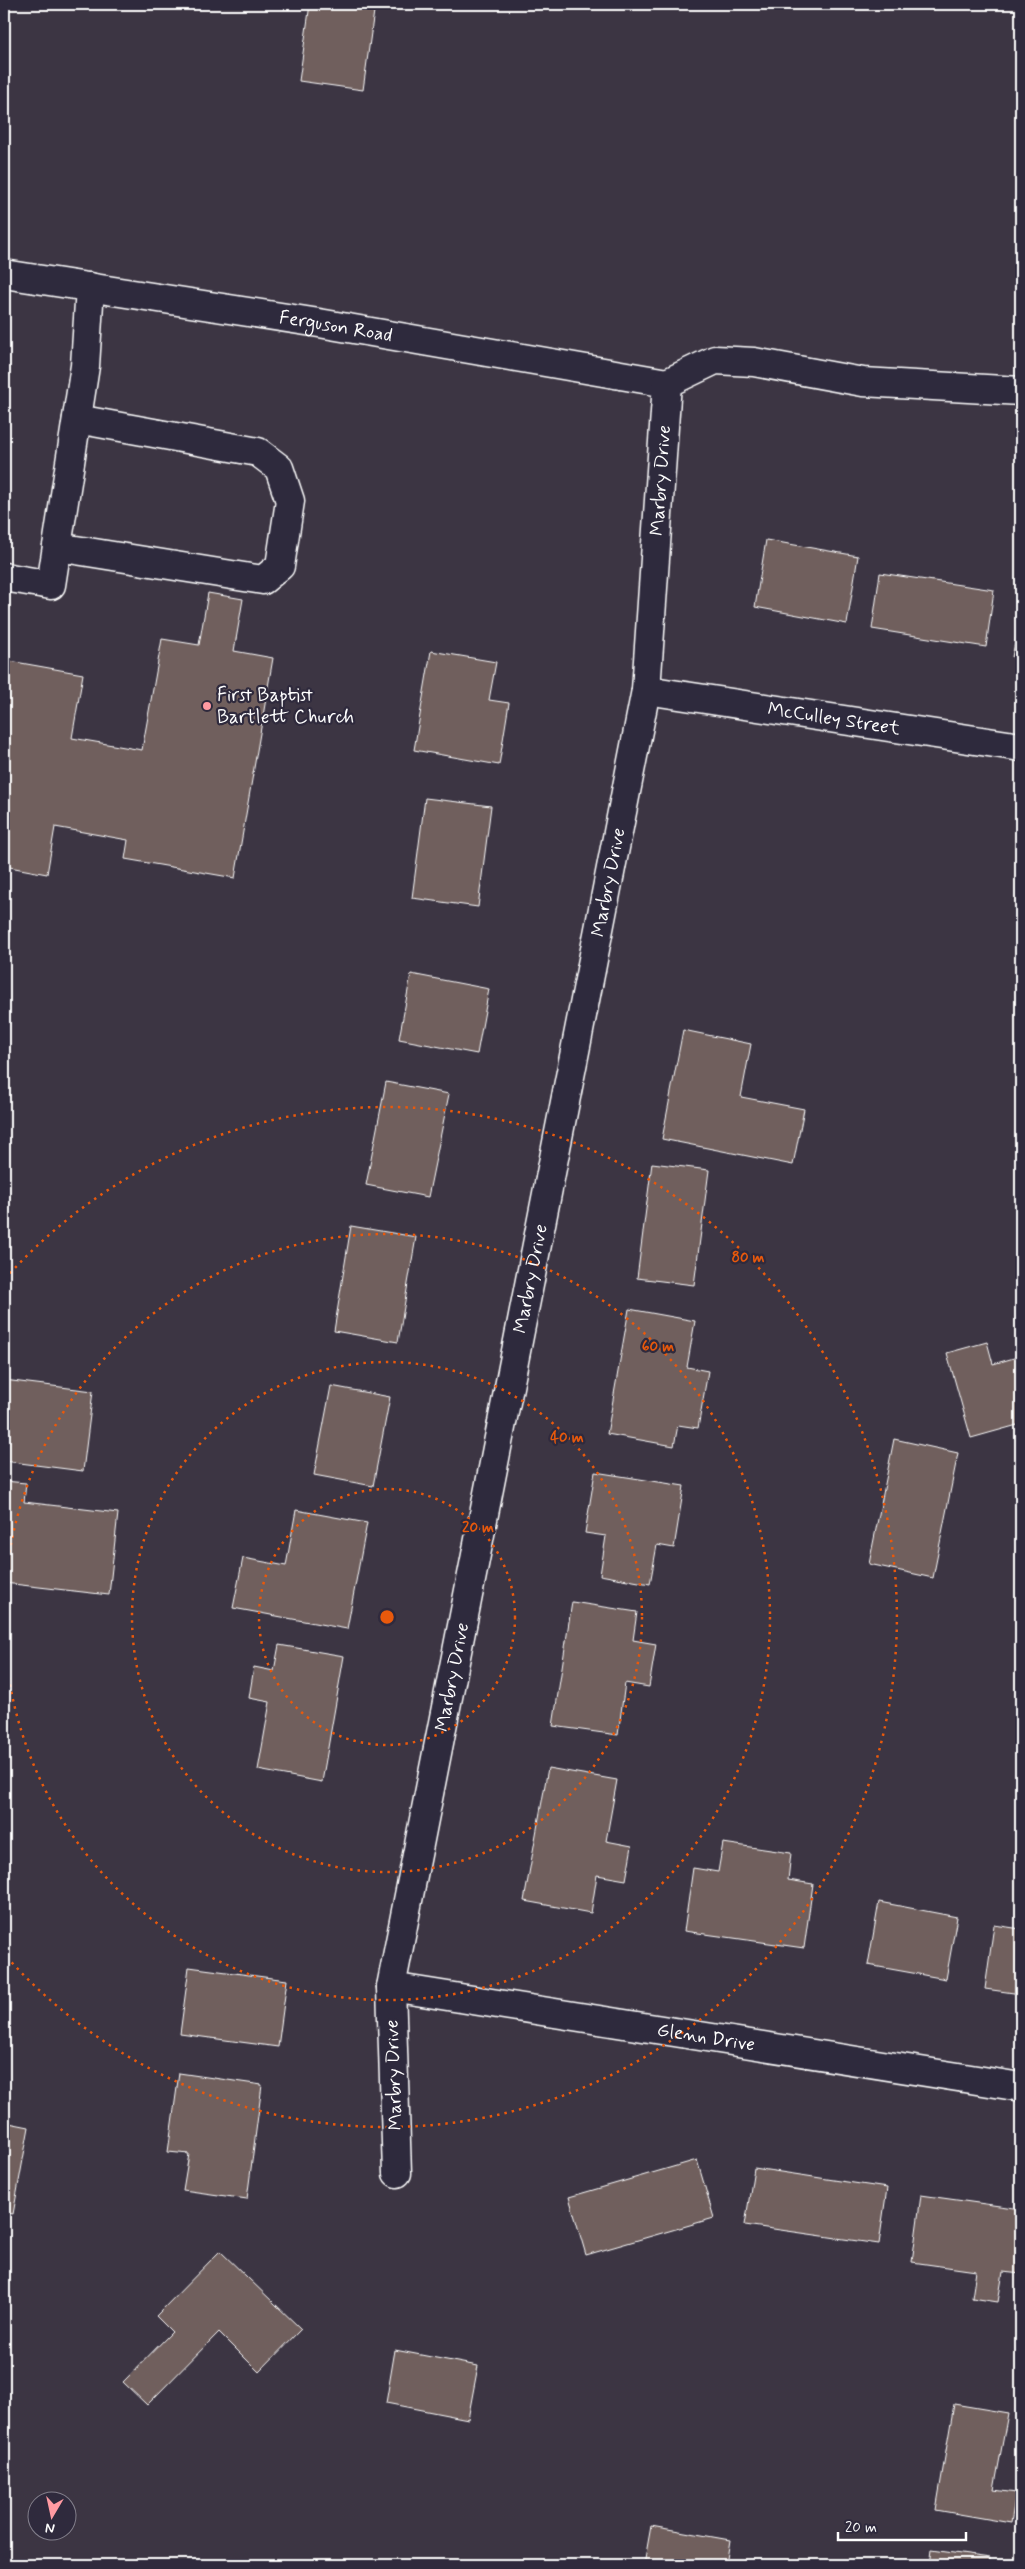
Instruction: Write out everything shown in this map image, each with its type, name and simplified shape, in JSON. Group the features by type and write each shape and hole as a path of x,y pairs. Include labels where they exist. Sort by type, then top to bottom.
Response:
{"street":[{"name":"Ferguson Road","path":"4,274 319,323 667,383"},
{"path":"4,577 51,585 86,366 90,287"},
{"path":"667,383 715,360 754,362 863,382 1021,391"},
{"name":"Marbry Drive","path":"397,2173 391,1987 646,690 667,383"},
{"path":"57,547 263,580 280,566 290,501 279,468 258,452 77,419"},
{"name":"McCulley Street","path":"646,690 1021,747"},
{"name":"Glenn Drive","path":"391,1987 1021,2087"}],"building":[{"path":"310,4 375,4 363,90 299,81"},
{"path":"766,540 858,556 847,624 755,607"},
{"path":"880,573 994,590 986,647 872,629"},
{"name":"First Baptist Bartlett Church","path":"208,593 243,599 234,651 273,658 235,878 125,859 128,840 55,827 47,874 4,866 4,660 83,674 72,738 142,750 162,639 199,645"},
{"path":"1021,614 1021,659 1012,657"},
{"path":"431,651 496,662 489,700 509,703 499,765 414,750"},
{"path":"425,798 491,806 478,907 412,898"},
{"path":"411,974 489,989 477,1054 399,1039"},
{"path":"683,1030 751,1044 741,1097 804,1109 793,1165 662,1139"},
{"path":"386,1082 449,1094 428,1197 366,1185"},
{"path":"652,1163 709,1170 694,1285 637,1278"},
{"path":"351,1226 416,1237 398,1342 334,1331"},
{"path":"629,1309 695,1321 687,1367 708,1371 698,1428 678,1425 674,1446 607,1434"},
{"path":"987,1342 993,1364 1021,1356 1021,1424 971,1438 947,1353"},
{"path":"4,1380 93,1391 83,1471 4,1461"},
{"path":"331,1386 390,1397 373,1486 314,1475"},
{"path":"894,1439 958,1453 933,1578 869,1564"},
{"path":"595,1472 684,1486 674,1548 657,1545 650,1584 600,1575 606,1536 585,1533"},
{"path":"4,1481 26,1483 24,1502 118,1513 109,1595 4,1583"},
{"path":"296,1510 367,1523 347,1629 233,1608 243,1558 286,1566"},
{"path":"572,1602 637,1612 633,1640 656,1644 649,1687 625,1683 618,1735 553,1726"},
{"path":"279,1645 344,1656 322,1782 258,1770 270,1702 249,1698 254,1667 274,1671"},
{"path":"548,1768 617,1780 606,1841 632,1846 626,1880 597,1875 591,1913 524,1901"},
{"path":"723,1843 791,1853 788,1880 813,1884 804,1948 684,1931 693,1868 718,1872"},
{"path":"879,1902 957,1917 946,1979 868,1965"},
{"path":"994,1925 1021,1929 1021,1994 985,1989"},
{"path":"189,1967 287,1980 278,2047 180,2034"},
{"path":"179,2073 262,2085 247,2199 183,2190 189,2154 168,2152"},
{"path":"4,2122 29,2127 13,2214 4,2212"},
{"path":"697,2160 714,2218 586,2255 569,2197"},
{"path":"754,2168 887,2188 879,2244 745,2225"},
{"path":"921,2195 1021,2209 1021,2274 1003,2272 998,2302 972,2298 976,2271 912,2262"},
{"path":"220,2251 301,2329 259,2372 219,2332 147,2405 123,2382 172,2332 156,2316"},
{"path":"395,2350 478,2366 468,2419 386,2403"},
{"path":"954,2404 1008,2413 994,2490 1016,2493 1011,2523 936,2510"},
{"path":"651,2526 730,2540 726,2565 644,2565"},
{"path":"932,2550 990,2558 989,2565 930,2565"}],"place":[{"name":"First Baptist Bartlett Church","path":"207,706"}]}
